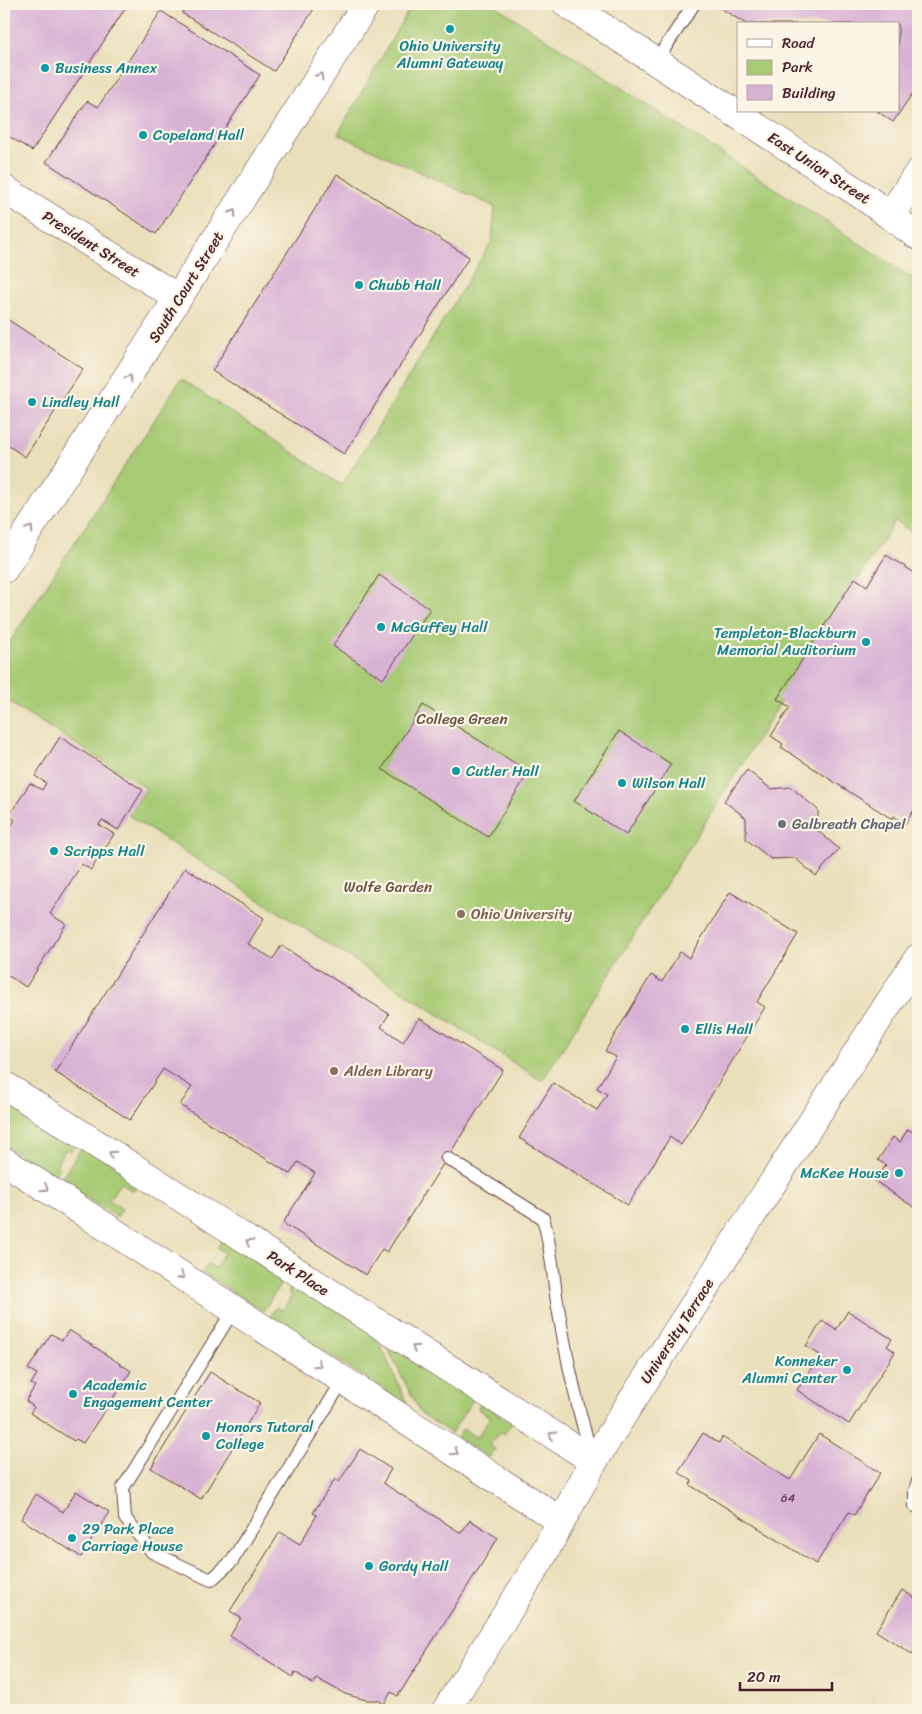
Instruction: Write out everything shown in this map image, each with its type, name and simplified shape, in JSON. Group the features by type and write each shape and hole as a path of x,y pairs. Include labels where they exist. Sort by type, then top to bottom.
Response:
{"street":[{"name":"South Court Street","path":"4,569 366,4"},
{"name":"East Union Street","path":"567,4 656,61 918,236"},
{"path":"890,216 918,173"},
{"name":"President Street","path":"4,189 178,298"},
{"name":"University Terrace","path":"446,1710 539,1562 594,1461 918,958"},
{"name":"Park Place","path":"4,1085 594,1461"},
{"path":"6,1168 234,1309 561,1521"}],"lane":[{"path":"656,61 694,4"},
{"path":"448,1158 543,1218 578,1413 594,1461"},
{"path":"234,1309 123,1488 125,1518 152,1552 211,1580 232,1561 343,1380"},
{"path":"915,1506 915,1490 918,1481"}],"green space":[{"name":"College Green","path":"412,4 493,4 918,282 918,536 895,521 542,1081 129,816 146,788 4,699 4,651 181,379 342,485 492,241 495,207 338,134"},
{"path":"4,1094 77,1141 70,1152 66,1149 56,1165 60,1168 54,1177 4,1144"},
{"path":"83,1145 140,1181 133,1191 120,1183 109,1200 122,1209 117,1217 60,1181"},
{"path":"224,1237 286,1276 263,1311 202,1272 208,1264 215,1268 224,1253 217,1248"},
{"path":"295,1282 375,1334 408,1405 270,1317 276,1307 283,1310 292,1295 288,1292"},
{"path":"383,1339 474,1398 451,1433 421,1414"},
{"path":"481,1403 512,1423 504,1434 500,1431 490,1445 495,1449 489,1458 457,1438 463,1429 477,1438 490,1417 478,1409"}],"building":[{"name":"Business Annex","path":"4,4 128,4 32,151 4,133"},
{"path":"188,4 317,4 274,71 182,13"},
{"path":"714,4 918,4 918,85 900,112 900,22 743,22"},
{"name":"Copeland Hall","path":"161,11 260,75 156,234 46,162 87,101 98,107"},
{"path":"878,112 900,112 893,122"},
{"name":"Chubb Hall","path":"337,174 469,257 344,454 212,371"},
{"name":"Lindley Hall","path":"4,317 83,369 25,457 6,444 4,447"},
{"name":"Templeton-Blackburn Memorial Auditorium","path":"886,555 918,575 918,804 905,824 894,816 892,819 781,747 783,744 771,736 790,707 777,699 855,578 867,586"},
{"name":"McGuffey Hall","path":"379,575 430,609 383,679 333,646"},
{"name":"Cutler Hall","path":"423,705 529,772 488,837 382,769"},
{"name":"Wilson Hall","path":"619,731 671,764 626,835 574,801"},
{"name":"Scripps Hall","path":"60,737 143,790 118,830 102,820 99,825 114,834 91,870 82,864 50,914 66,924 26,987 4,973 4,838 15,820 9,816 30,783 42,790 46,783 35,776"},
{"name":"Galbreath Chapel","path":"747,770 771,789 791,787 818,810 818,831 839,849 816,876 795,858 771,859 746,839 746,818 724,801"},
{"name":"Alden Library","path":"185,868 264,918 248,944 273,959 281,946 285,948 389,1014 381,1027 403,1042 419,1018 503,1070 387,1252 382,1249 366,1275 283,1223 315,1173 298,1162 290,1174 180,1105 192,1087 163,1069 130,1120 55,1072"},
{"name":"Ellis Hall","path":"730,892 798,934 757,1002 765,1007 681,1145 670,1137 628,1205 519,1138 553,1083 597,1110 607,1094 597,1088 616,1057 605,1051 651,975 662,982 680,952 689,958"},
{"name":"McKee House","path":"908,1129 918,1136 918,1210 875,1181 886,1165 878,1160 893,1137 900,1142"},
{"name":"Konneker Alumni Center","path":"848,1311 892,1339 887,1346 895,1352 849,1424 797,1390 820,1355 806,1346 822,1321 836,1330"},
{"name":"Academic Engagement Center","path":"69,1330 131,1371 83,1443 76,1439 74,1441 30,1413 34,1407 26,1401 35,1386 31,1384 37,1374 28,1369 51,1334 62,1340"},
{"name":"Honors Tutoral College","path":"210,1372 260,1403 201,1499 151,1468"},
{"path":"703,1433 719,1443 722,1437 790,1480 819,1434 880,1473 854,1515 849,1512 816,1564 690,1485 692,1481 678,1472"},
{"name":"Gordy Hall","path":"360,1449 391,1469 383,1483 461,1533 470,1520 498,1538 398,1696 391,1692 384,1704 378,1700 366,1700 345,1694 316,1678 313,1684 295,1672 293,1677 230,1636 241,1618 230,1611 280,1532 300,1544 317,1515 313,1513 335,1479 339,1482"},
{"name":"29 Park Place Carriage House","path":"76,1491 109,1512 81,1557 21,1519 36,1494 63,1512"},
{"path":"902,1590 918,1600 918,1644 912,1654 876,1631"}],"place":[{"name":"Ohio University Alumni Gateway","path":"450,29"},
{"name":"Business Annex","path":"45,68"},
{"name":"Copeland Hall","path":"143,135"},
{"name":"Chubb Hall","path":"359,285"},
{"name":"Lindley Hall","path":"32,402"},
{"name":"McGuffey Hall","path":"381,627"},
{"name":"Templeton-Blackburn Memorial Auditorium","path":"866,642"},
{"name":"Cutler Hall","path":"456,771"},
{"name":"Wilson Hall","path":"622,783"},
{"name":"Galbreath Chapel","path":"782,824"},
{"name":"Scripps Hall","path":"54,851"},
{"name":"Ohio University","path":"461,914"},
{"name":"Ellis Hall","path":"685,1029"},
{"name":"Alden Library","path":"334,1071"},
{"name":"McKee House","path":"899,1173"},
{"name":"Konneker Alumni Center","path":"847,1370"},
{"name":"Academic Engagement Center","path":"73,1394"},
{"name":"Honors Tutoral College","path":"206,1436"},
{"name":"29 Park Place Carriage House","path":"72,1538"},
{"name":"Gordy Hall","path":"369,1566"}],"park label":[{"name":"Wolfe Garden","path":"388,887"}]}
